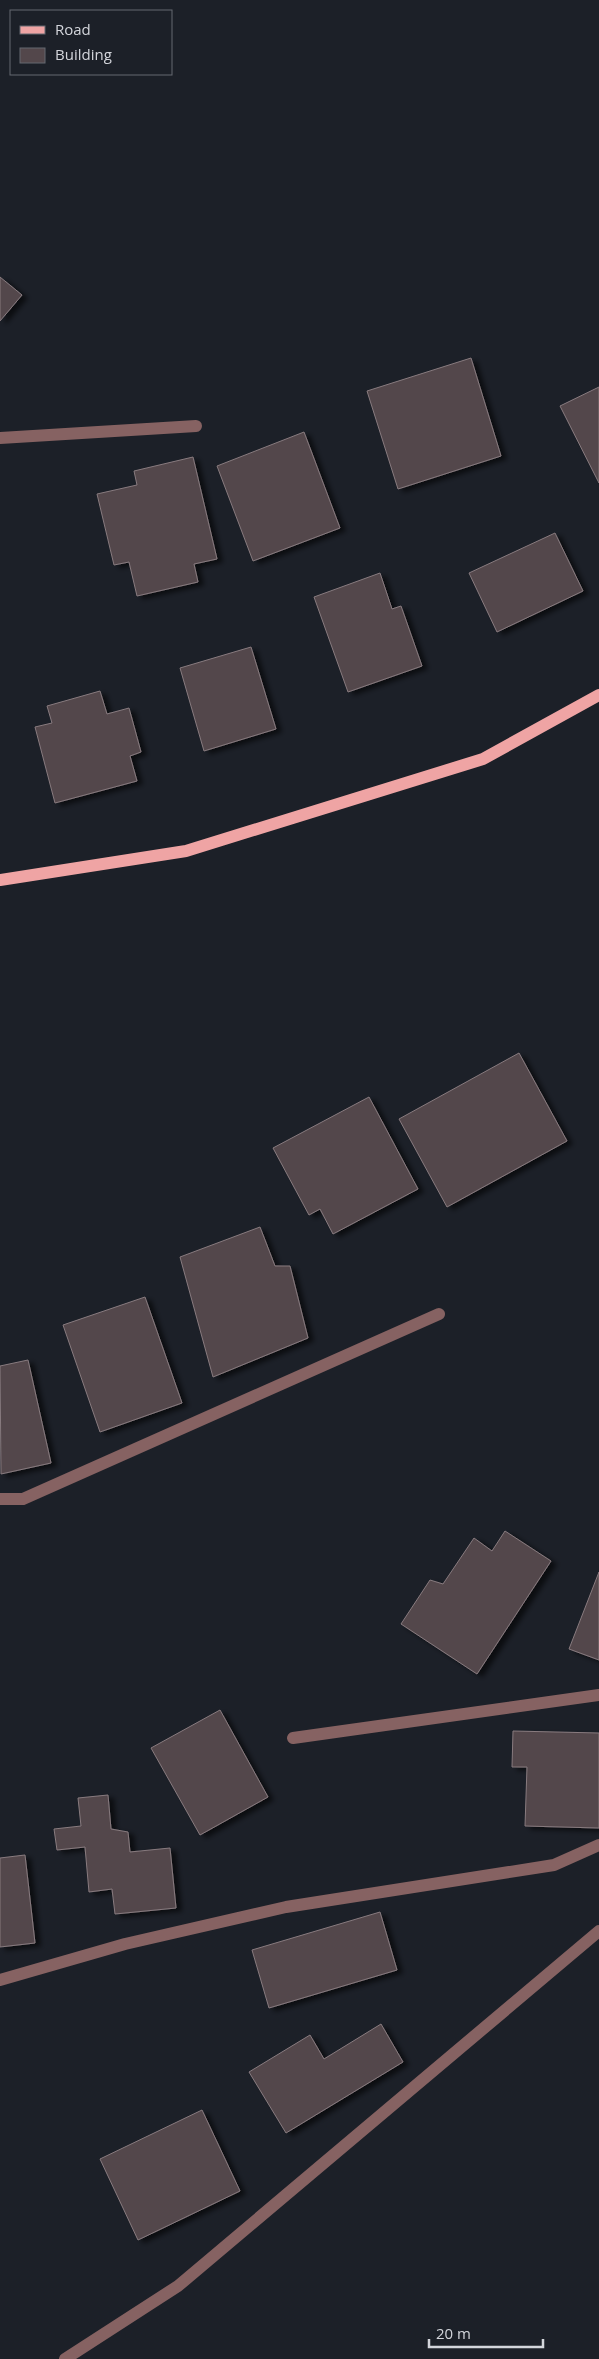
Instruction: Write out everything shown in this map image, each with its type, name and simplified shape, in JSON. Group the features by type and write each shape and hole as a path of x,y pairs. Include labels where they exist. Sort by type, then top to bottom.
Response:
{"main road":[{"path":"0,880 186,851 483,759 599,696"}],"street":[{"path":"0,438 196,426"},
{"path":"0,1499 23,1499 439,1314"},
{"path":"293,1738 599,1695"},
{"path":"0,1980 125,1944 286,1907 554,1865 599,1845"},
{"path":"65,2359 178,2286 599,1931"}],"building":[{"path":"0,277 22,295 0,321"},
{"path":"471,358 501,456 398,489 367,391"},
{"path":"599,387 599,483 560,406"},
{"path":"304,432 340,528 253,561 217,466"},
{"path":"193,457 217,559 194,564 198,582 137,596 129,562 114,565 97,494 137,485 134,471"},
{"path":"555,533 583,591 497,632 469,573"},
{"path":"380,573 392,609 401,606 422,666 348,692 314,597"},
{"path":"251,647 276,729 204,751 180,668"},
{"path":"100,691 107,714 129,708 141,752 130,756 137,781 55,803 35,727 52,723 47,706"},
{"path":"519,1053 567,1141 447,1207 399,1119"},
{"path":"369,1097 418,1189 333,1234 320,1209 309,1215 273,1148"},
{"path":"260,1227 275,1266 290,1266 308,1338 213,1377 180,1257"},
{"path":"145,1297 182,1403 100,1432 63,1325"},
{"path":"28,1360 51,1463 1,1474 0,1366"},
{"path":"505,1531 551,1561 477,1674 401,1624 430,1580 443,1584 474,1538 492,1551"},
{"path":"599,1572 599,1660 569,1649"},
{"path":"220,1710 268,1797 200,1835 151,1748"},
{"path":"513,1731 599,1733 599,1828 525,1826 527,1767 512,1767"},
{"path":"108,1795 111,1829 128,1832 130,1852 170,1848 176,1908 115,1914 112,1889 89,1892 85,1847 57,1850 54,1829 81,1826 78,1798"},
{"path":"25,1855 35,1943 0,1947 0,1858"},
{"path":"380,1912 397,1970 269,2008 252,1950"},
{"path":"381,2024 403,2062 286,2133 249,2072 310,2035 324,2059"},
{"path":"202,2110 240,2191 138,2240 100,2159"}]}
